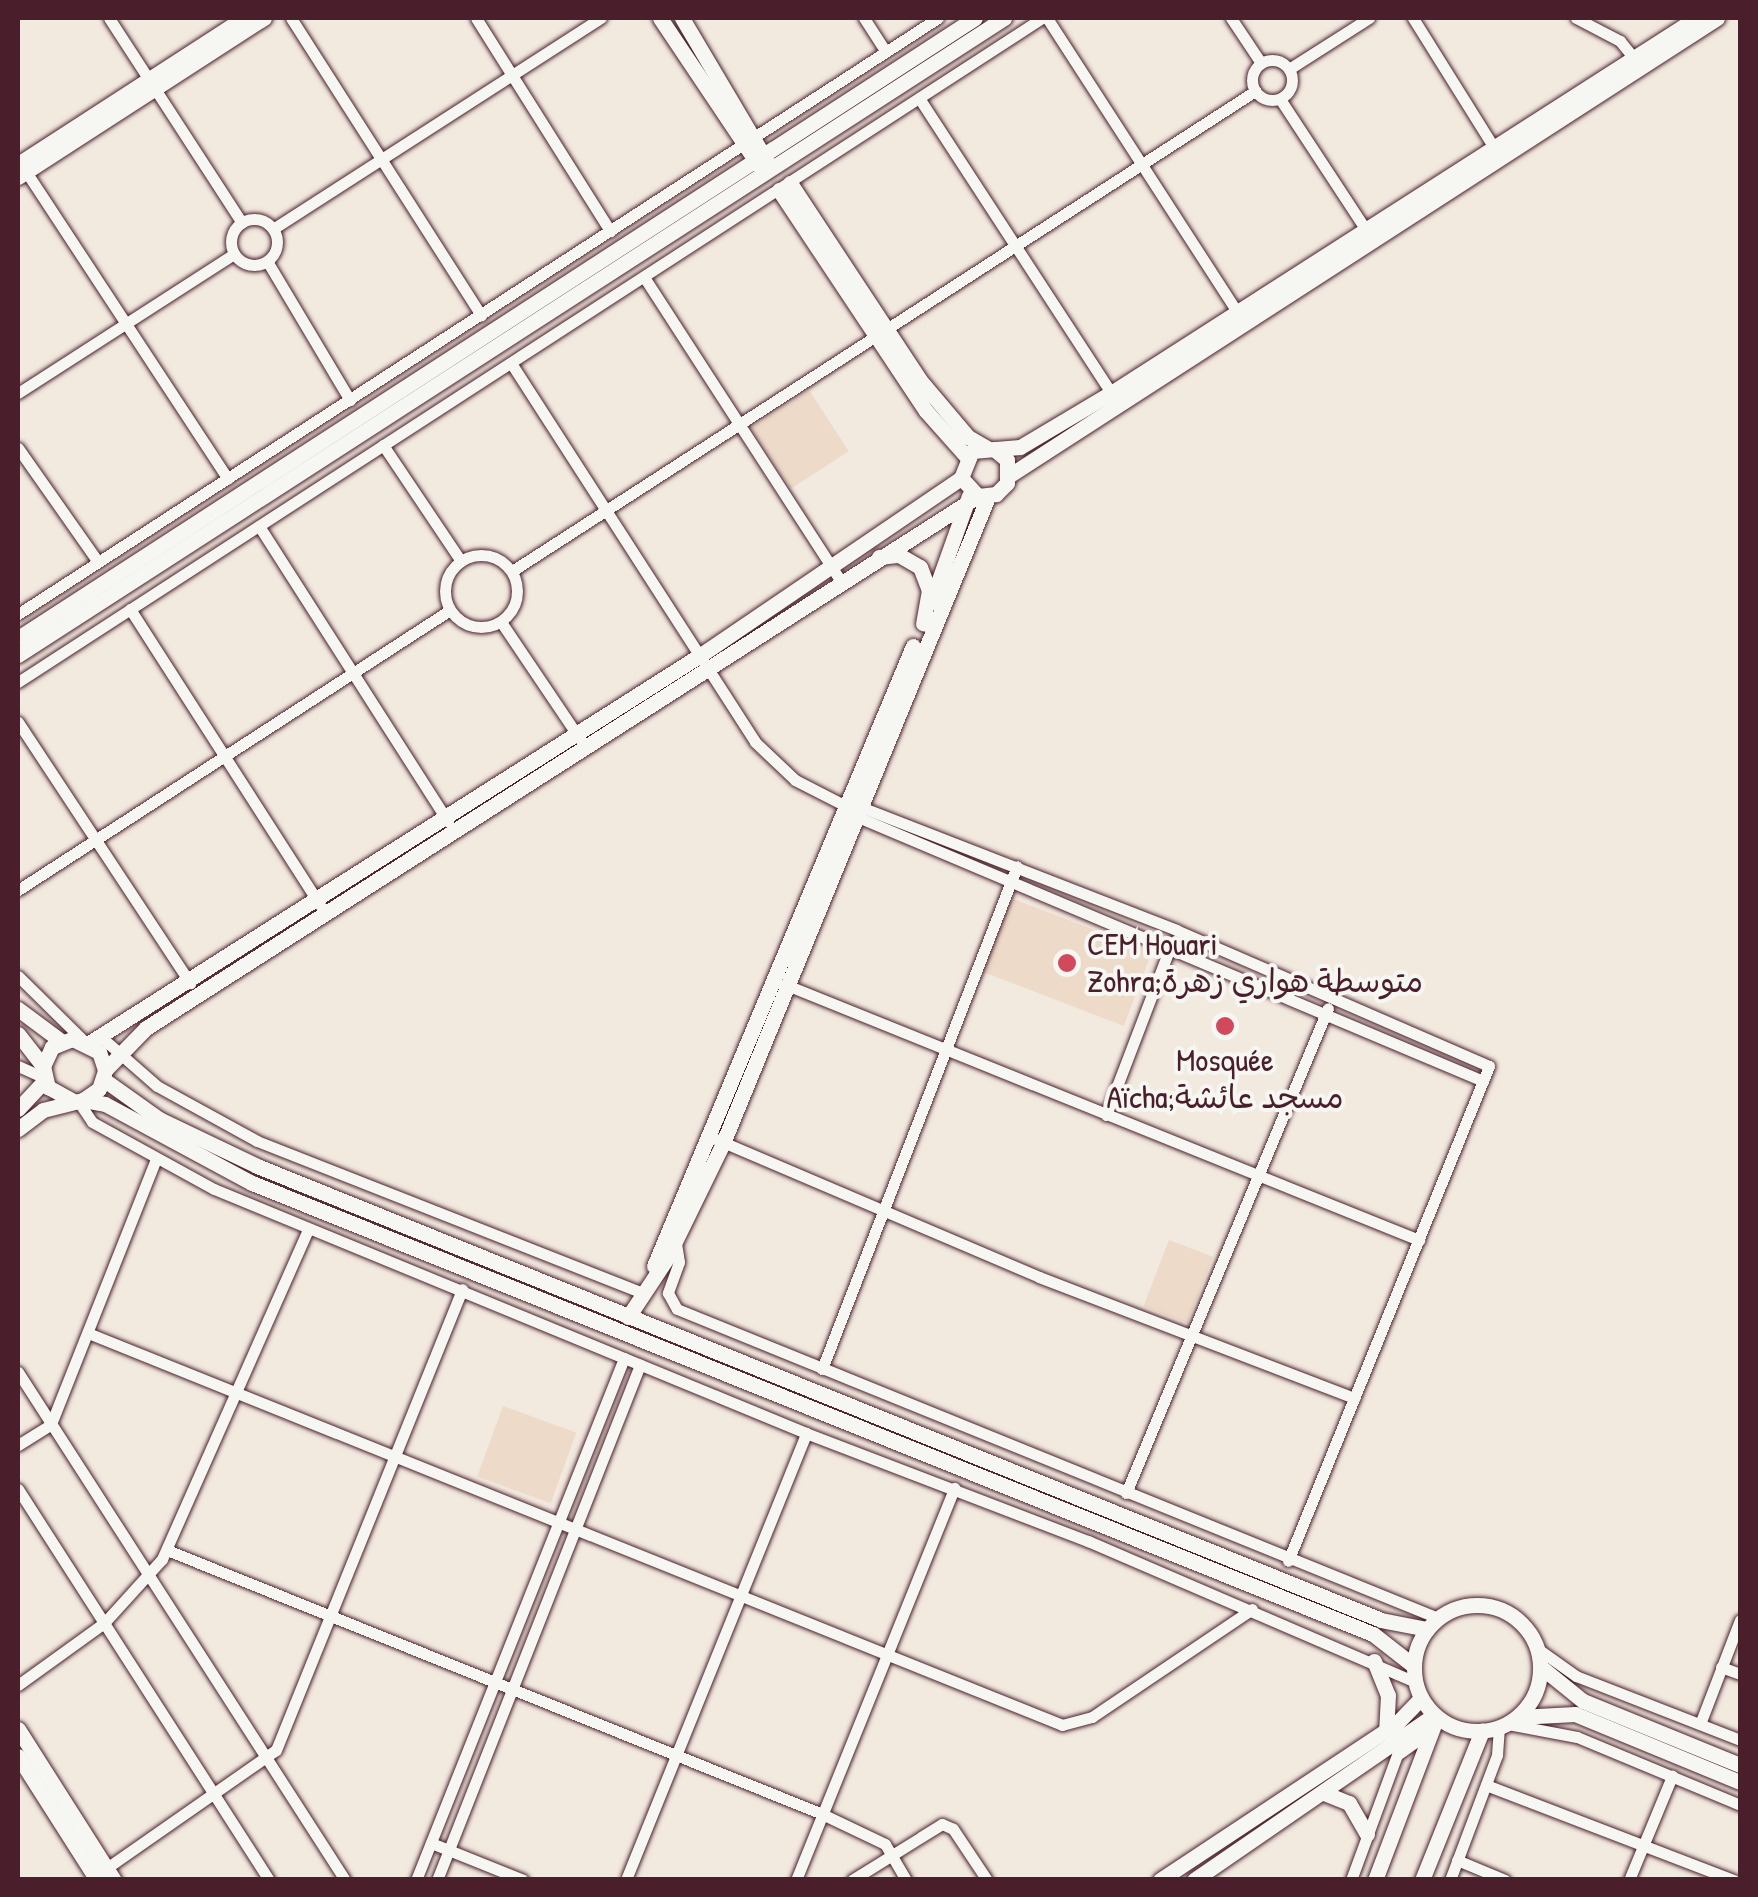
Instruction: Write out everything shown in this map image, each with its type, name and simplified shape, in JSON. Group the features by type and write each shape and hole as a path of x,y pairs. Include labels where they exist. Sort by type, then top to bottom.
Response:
{"street":[{"path":"109,18 242,223"},
{"path":"154,83 244,18"},
{"path":"228,478 20,167 264,18"},
{"path":"291,18 481,314"},
{"path":"476,18 610,231"},
{"path":"273,229 601,18"},
{"path":"660,18 749,141"},
{"path":"682,18 767,172"},
{"path":"864,18 886,52"},
{"path":"18,614 938,18"},
{"path":"18,638 975,18"},
{"path":"18,655 1004,18"},
{"path":"18,682 1045,18 1144,163 1237,312"},
{"path":"1231,18 1261,63"},
{"path":"1290,69 1370,18"},
{"path":"1413,18 1497,153"},
{"path":"1576,18 1606,31"},
{"path":"1596,18 1637,62"},
{"path":"18,1129 43,1110 78,1100 104,1075 117,1054 146,1028 321,907 836,574 973,492 1002,490 1010,475 1637,62 1696,18"},
{"path":"1637,62 1716,18"},
{"path":"1255,92 1253,73 1261,63 1280,61 1290,69 1292,82 1280,99"},
{"path":"512,571 1255,92 1280,99 1366,230"},
{"path":"919,98 1111,394"},
{"path":"966,456 990,448 1020,447 1111,394 1366,230 1497,153"},
{"path":"628,1317 676,1242 855,810 973,492 966,456 784,186"},
{"path":"260,220 273,229 277,242 266,261 245,263 234,254 231,238 242,223 260,220"},
{"path":"18,394 234,254"},
{"path":"266,261 350,400"},
{"path":"644,277 836,574"},
{"path":"881,335 951,419 1006,460 1010,475"},
{"path":"511,363 774,764 820,798 1017,866 1176,930 1489,1066 1288,1561"},
{"path":"384,445 461,562"},
{"path":"18,448 98,562"},
{"path":"871,560 973,492"},
{"path":"855,810 973,492"},
{"path":"259,526 449,824"},
{"path":"836,574 871,560 899,555 920,568 929,590 923,623"},
{"path":"492,556 512,571 516,604 501,622 479,628 450,610 445,586 461,562 492,556"},
{"path":"130,609 321,907"},
{"path":"18,890 450,610"},
{"path":"501,622 580,740"},
{"path":"18,722 190,983"},
{"path":"855,810 1010,884 1327,1011 1483,1081"},
{"path":"822,1369 1017,866"},
{"path":"18,1009 62,1041 91,1040 321,907"},
{"path":"1106,1115 1176,930"},
{"path":"18,976 91,1040 117,1054 172,1096 258,1141 644,1293"},
{"path":"782,983 1420,1240"},
{"path":"1126,1493 1254,1175 1331,997"},
{"path":"18,1034 55,1095 104,1104 252,1182 1374,1634 1416,1682 1434,1721 1375,1880"},
{"path":"91,1040 104,1075 159,1120 257,1166 1381,1620 1433,1624 1488,1606 1519,1620 1538,1649 1576,1676 1740,1740"},
{"path":"18,1110 44,1075 62,1041"},
{"path":"18,1066 44,1075"},
{"path":"78,1100 92,1122 156,1160 308,1229 806,1433 954,1488 1252,1609 1416,1682"},
{"path":"717,1140 1190,1336 1355,1398"},
{"path":"644,1293 717,1140"},
{"path":"18,1445 51,1424 156,1160"},
{"path":"18,1685 104,1622 167,1550 308,1229"},
{"path":"676,1242 679,1262 668,1293 677,1309 1433,1624"},
{"path":"103,1876 214,1794 268,1760 462,1289"},
{"path":"88,1332 236,1395 1072,1726 1252,1609"},
{"path":"416,1880 624,1358"},
{"path":"437,1880 640,1365"},
{"path":"18,1372 345,1880"},
{"path":"627,1876 806,1433"},
{"path":"796,1880 885,1651 954,1488"},
{"path":"18,1489 269,1880"},
{"path":"167,1550 820,1813 881,1841 906,1880"},
{"path":"1700,1724 1740,1620"},
{"path":"1168,1878 1386,1732 1416,1682 1433,1624"},
{"path":"1422,1880 1502,1725 1535,1695 1541,1667 1538,1649"},
{"path":"1374,1662 1388,1695 1386,1732"},
{"path":"1541,1667 1582,1701 1740,1766"},
{"path":"1721,1667 1740,1674"},
{"path":"1502,1725 1574,1714 1740,1782"},
{"path":"1351,1880 1397,1755 1434,1721"},
{"path":"1194,1880 1434,1721 1566,1734 1740,1805"},
{"path":"1452,1879 1486,1785 1502,1725"},
{"path":"18,1729 103,1876"},
{"path":"18,1756 103,1876"},
{"path":"1629,1880 1672,1776"},
{"path":"1486,1785 1644,1842 1734,1880"},
{"path":"1324,1793 1356,1809 1367,1834"},
{"path":"852,1880 930,1828 948,1826 987,1880"},
{"path":"431,1843 523,1880"},
{"path":"1457,1860 1505,1880"}],"shaded area":[{"path":"809,390 849,451 791,489 751,428"},
{"name":"CEM Houari Zohra;متوسطة هواري زهرة","path":"1011,898 1152,952 1124,1026 983,972"},
{"path":"1169,1240 1213,1257 1187,1323 1144,1306"},
{"path":"503,1406 576,1433 551,1503 477,1476"}],"place":[{"name":"CEM Houari Zohra;متوسطة هواري زهرة","path":"1067,963"},
{"name":"Mosquée Aïcha;مسجد عائشة","path":"1225,1026"}]}
